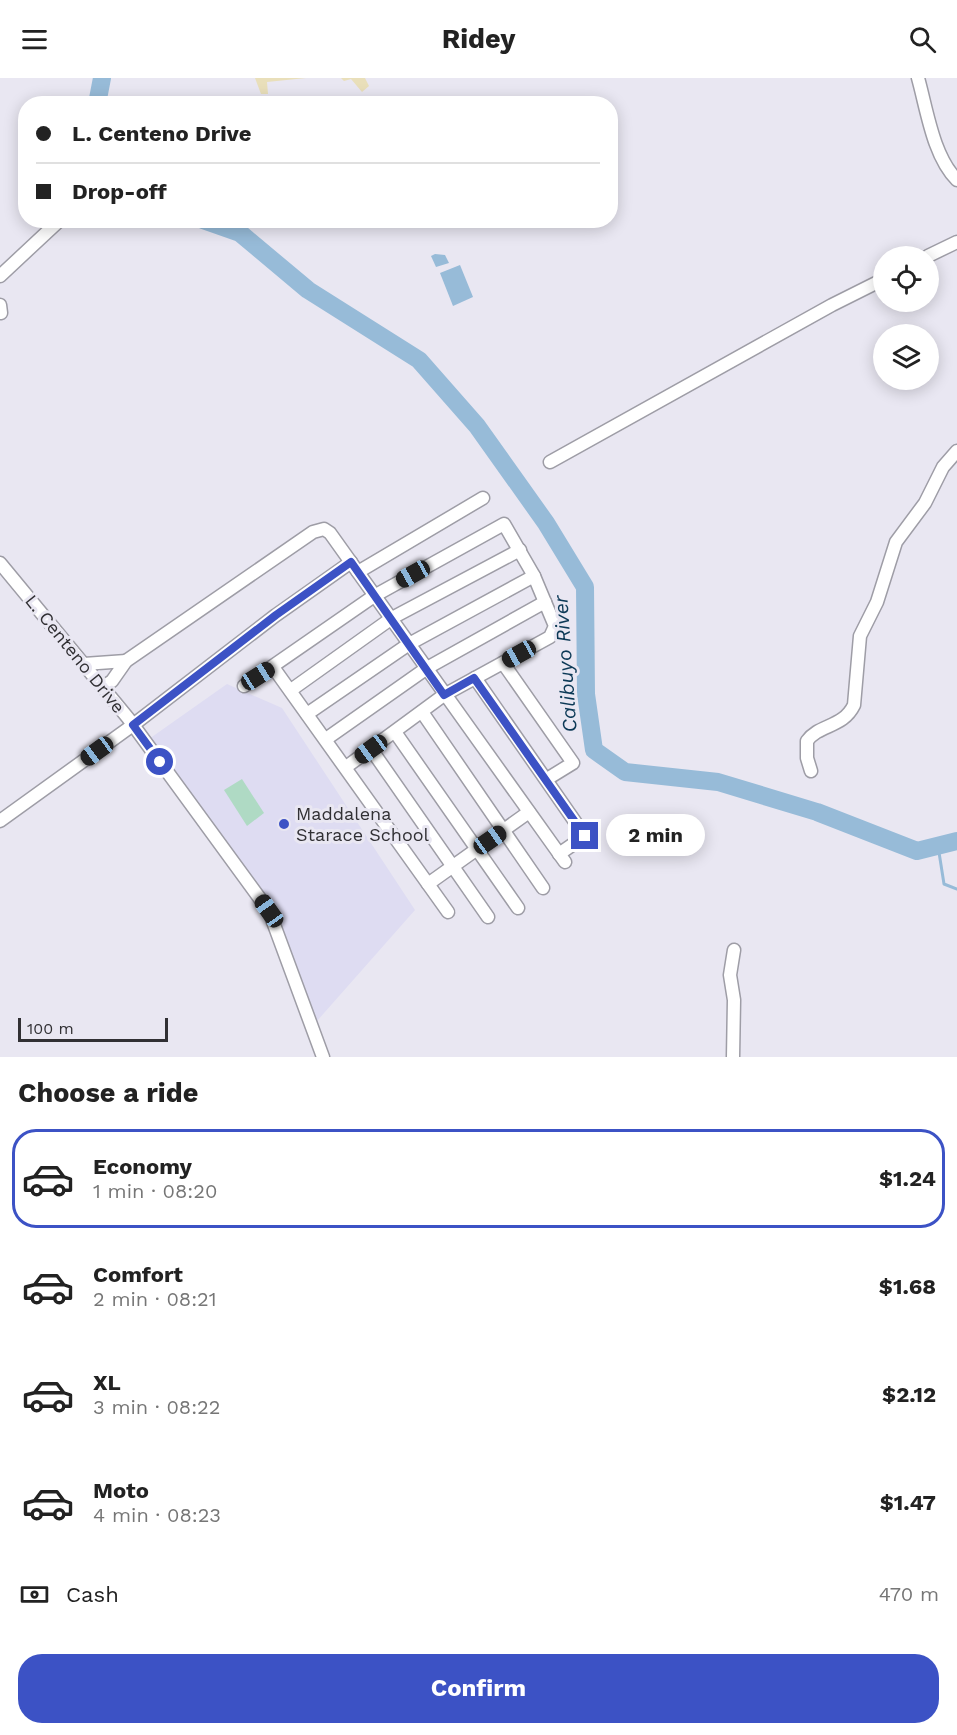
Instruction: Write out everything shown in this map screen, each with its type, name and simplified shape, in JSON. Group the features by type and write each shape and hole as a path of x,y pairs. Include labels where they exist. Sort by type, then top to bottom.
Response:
{"street":[{"path":"918,78 939,148 949,172 957,180"},
{"path":"0,276 51,228"},
{"path":"939,251 957,242"},
{"path":"550,462 873,285"},
{"path":"811,771 807,758 807,741 817,732 839,722 854,705 860,636 877,602 896,542 925,503 943,467 957,452"},
{"path":"0,821 133,725 276,615 354,567 483,498"},
{"path":"244,686 374,596 501,519 534,576 555,626 550,637 444,695 346,768"},
{"path":"103,687 111,681 126,661 313,532 324,529 330,532 562,858 585,836 474,678"},
{"path":"291,690 392,618 520,550"},
{"name":"L. Centeno Drive","path":"0,563 133,725 269,911 323,1057"},
{"path":"307,714 409,644 534,576"},
{"path":"326,739 427,668 545,602"},
{"path":"84,664 126,661"},
{"path":"503,663 573,763 547,779"},
{"path":"273,667 448,912"},
{"path":"422,712 543,888"},
{"path":"395,732 518,908"},
{"path":"371,749 488,917"},
{"path":"428,884 529,812"},
{"path":"733,1057 735,1000 730,975 734,950"}],"shaded area":[{"name":"Maddalena Starace School","path":"227,684 282,708 415,910 317,1021 276,916 149,739"}],"green space":[{"path":"242,779 264,813 247,826 224,790"}],"sand":[{"path":"255,78 306,78 267,82 268,94 261,94"},
{"path":"341,78 365,78 369,86 362,92 351,79 344,81"}],"water":[{"path":"445,255 449,263 436,267 431,256"},
{"path":"460,265 473,297 453,306 440,273"}],"waterway":[{"name":"Calibuyo River","path":"99,96 102,78"},
{"name":"Calibuyo River","path":"226,228 240,233 308,290 419,360 477,426 546,523 585,587 586,694 594,750 625,772 718,782 817,812 917,851 957,841"},
{"path":"938,846 944,884 957,889"}],"place":[{"name":"Maddalena Starace School","path":"284,824"}],"route":[{"path":"160,762 133,725 276,615 351,562 444,695 474,678 585,836"}]}
